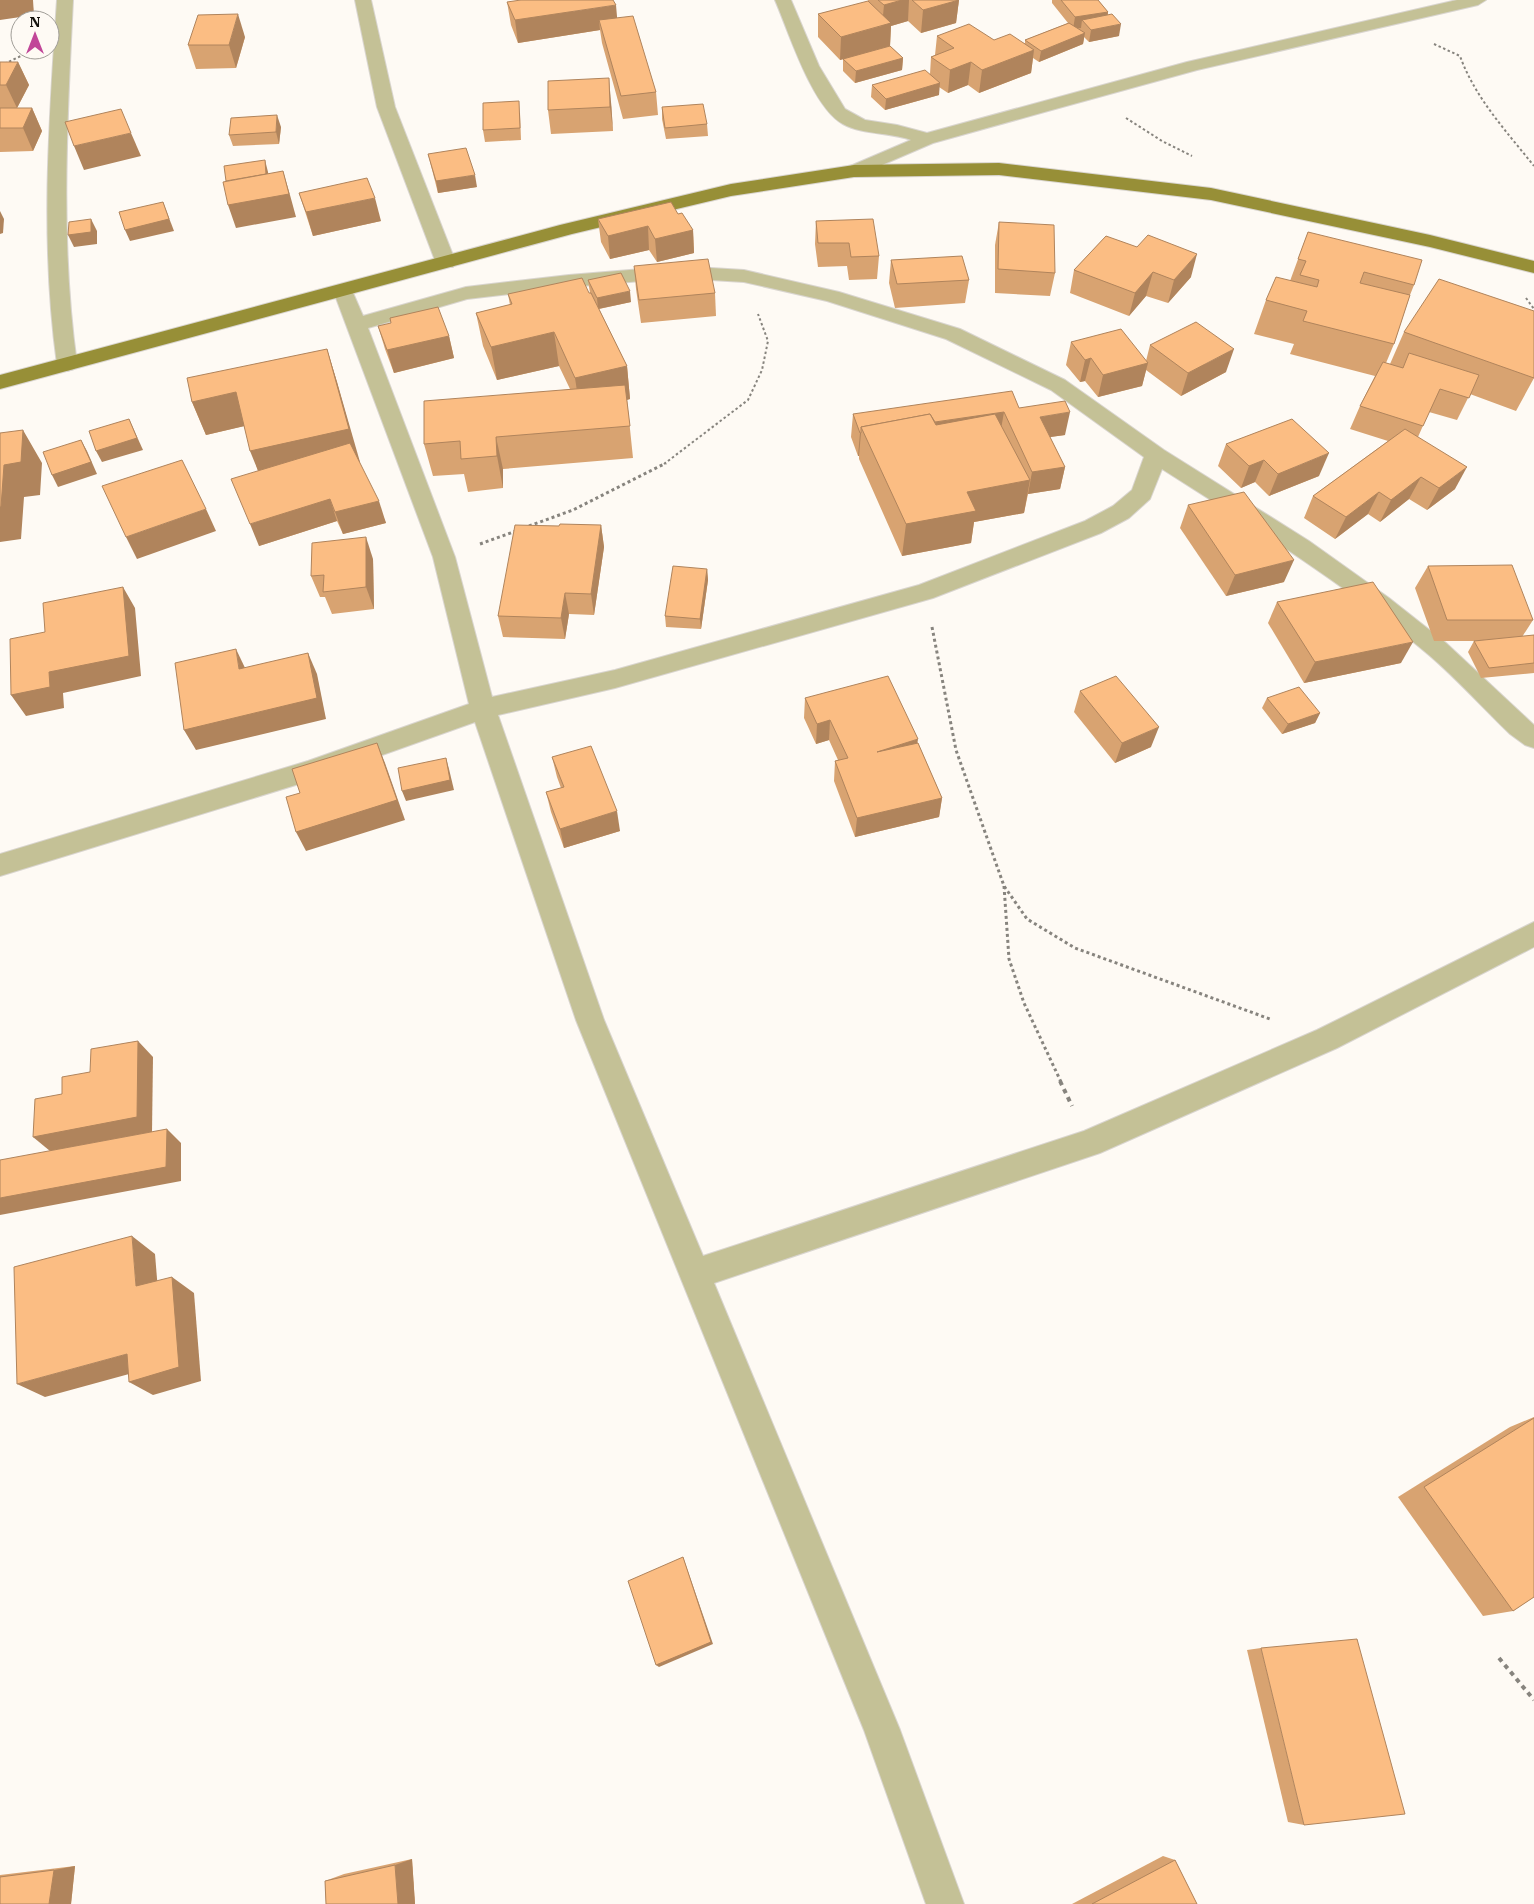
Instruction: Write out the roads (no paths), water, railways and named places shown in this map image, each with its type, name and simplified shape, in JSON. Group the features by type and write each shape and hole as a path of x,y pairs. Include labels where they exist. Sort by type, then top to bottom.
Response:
{"main road":[{"path":"0,382 567,229 731,190 854,171 1000,169 1211,194 1430,241 1534,267"}],"street":[{"path":"65,0 57,145 59,307 67,364"},
{"path":"364,0 386,107 446,263"},
{"path":"783,0 797,29 819,86 834,108 846,120 866,127 897,130 927,139"},
{"path":"854,171 927,139 1193,66 1426,5 1478,0"},
{"path":"356,325 466,292 678,272 744,276 832,296 953,334 1058,385 1156,455 1243,508 1381,604 1438,649 1519,727 1534,738"},
{"path":"344,290 444,557 483,709 590,1020 882,1730 944,1904"},
{"path":"0,865 312,770 483,709 615,679 925,592 1093,527 1121,512 1142,494 1156,455"},
{"path":"696,1274 1089,1143 1181,1105 1327,1040 1534,934"}]}
